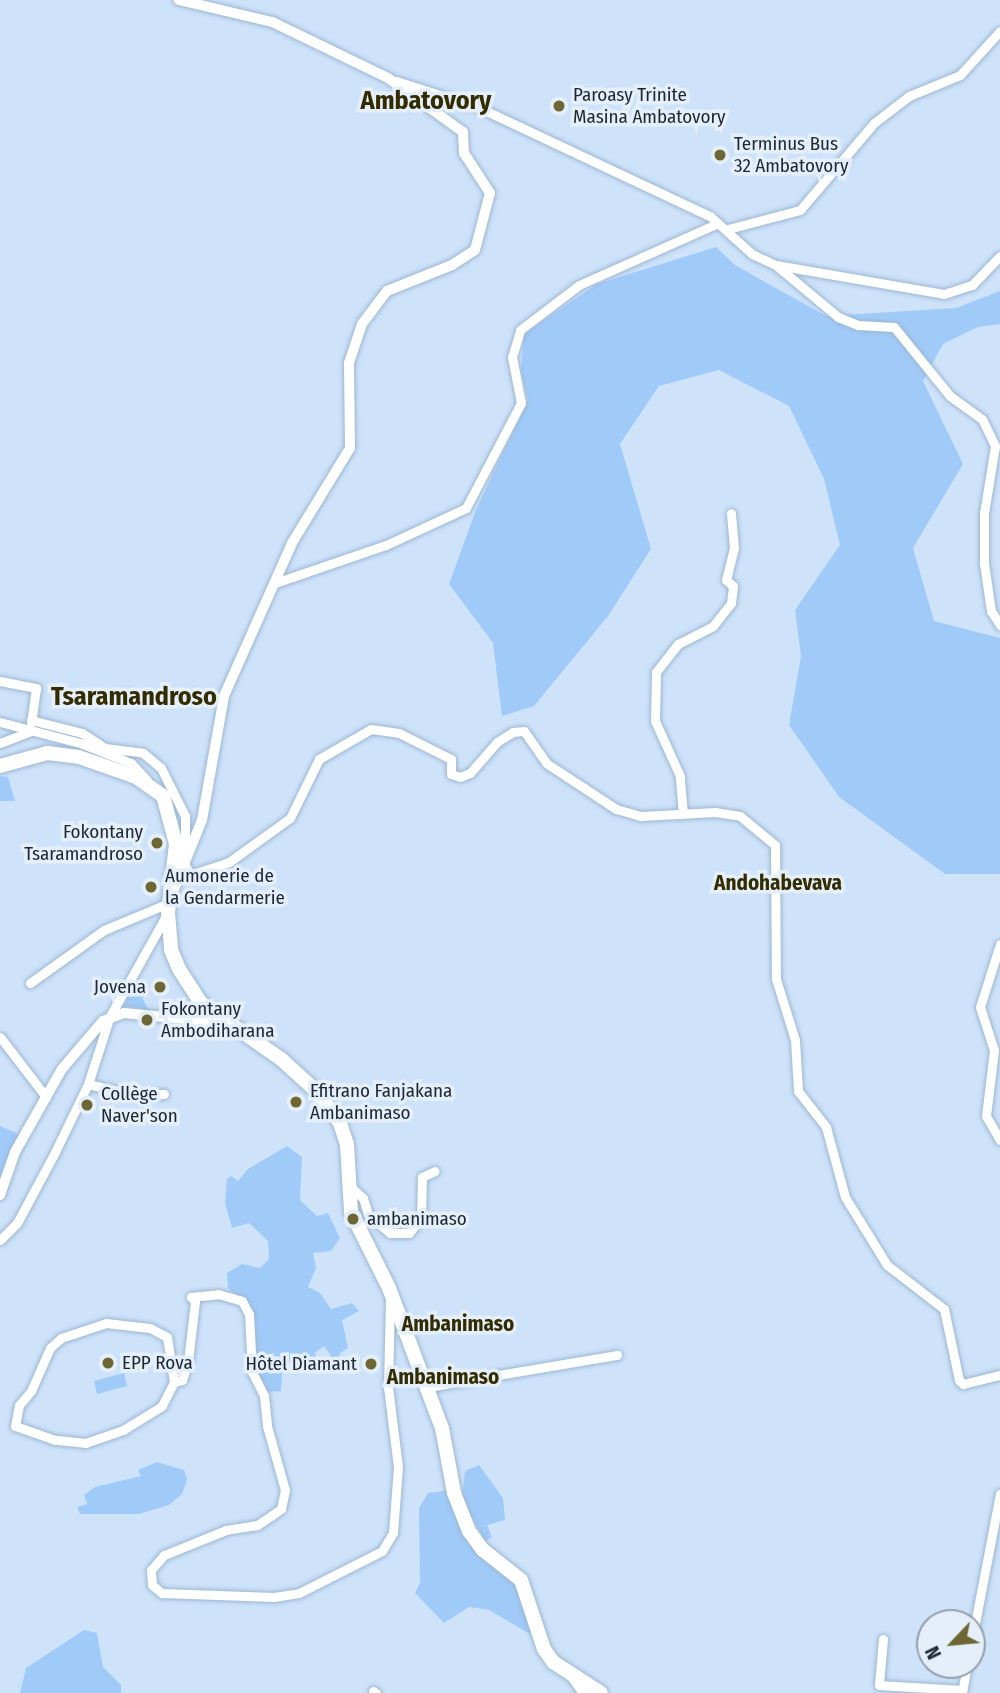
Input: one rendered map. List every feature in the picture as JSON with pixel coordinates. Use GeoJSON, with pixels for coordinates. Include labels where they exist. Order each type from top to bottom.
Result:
{"type":"FeatureCollection","features":[{"type":"Feature","properties":{"kind":"main road"},"geometry":{"type":"LineString","coordinates":[[0,766],[63,754],[120,769],[163,796],[174,828],[180,865],[171,901],[171,950],[178,969],[201,1003],[281,1059],[323,1099],[340,1123],[347,1143],[356,1228],[389,1288],[427,1387],[448,1444],[454,1493],[469,1531],[483,1550],[521,1580],[538,1633],[553,1662],[601,1693]]}},
{"type":"Feature","properties":{"kind":"street"},"geometry":{"type":"LineString","coordinates":[[179,0],[272,22],[388,78],[480,108],[710,216],[716,224],[728,229],[752,254],[776,265],[944,294],[972,285],[1000,256]]}},
{"type":"Feature","properties":{"kind":"street"},"geometry":{"type":"LineString","coordinates":[[728,229],[800,210],[874,122],[909,96],[960,75],[1000,31]]}},
{"type":"Feature","properties":{"kind":"street"},"geometry":{"type":"LineString","coordinates":[[180,865],[208,798],[224,696],[313,506],[350,448],[349,363],[362,324],[387,292],[452,265],[475,250],[484,224],[490,193],[464,153],[463,132],[388,78]]}},
{"type":"Feature","properties":{"kind":"street"},"geometry":{"type":"LineString","coordinates":[[275,583],[374,550],[466,508],[520,403],[512,357],[520,330],[579,285],[716,224]]}},
{"type":"Feature","properties":{"kind":"street"},"geometry":{"type":"LineString","coordinates":[[776,265],[838,317],[858,325],[894,327],[950,396],[982,419],[995,446],[984,513],[984,563],[991,611],[1000,625]]}},
{"type":"Feature","properties":{"kind":"street"},"geometry":{"type":"LineString","coordinates":[[683,814],[680,776],[655,721],[656,672],[678,644],[713,625],[731,603],[733,586],[726,580],[734,548],[731,513]]}},
{"type":"Feature","properties":{"kind":"street"},"geometry":{"type":"LineString","coordinates":[[0,681],[36,688],[29,732]]}},
{"type":"Feature","properties":{"kind":"street"},"geometry":{"type":"LineString","coordinates":[[31,720],[82,733],[105,748],[142,753],[161,768],[185,816],[180,865]]}},
{"type":"Feature","properties":{"kind":"street"},"geometry":{"type":"LineString","coordinates":[[0,722],[29,732],[80,743],[131,764],[151,788]]}},
{"type":"Feature","properties":{"kind":"street"},"geometry":{"type":"LineString","coordinates":[[180,865],[190,875],[212,869],[253,845],[290,818],[319,759],[371,729],[399,733],[451,759],[451,774],[460,777],[470,773],[497,742],[513,732],[524,731],[546,763],[616,808],[641,816],[740,816],[775,845],[776,979],[795,1040],[798,1091],[826,1126],[845,1197],[879,1254],[901,1280],[930,1295],[944,1310],[958,1380],[963,1384],[1000,1375]]}},
{"type":"Feature","properties":{"kind":"street"},"geometry":{"type":"LineString","coordinates":[[0,743],[29,732]]}},
{"type":"Feature","properties":{"kind":"street"},"geometry":{"type":"LineString","coordinates":[[30,983],[104,930],[171,901]]}},
{"type":"Feature","properties":{"kind":"street"},"geometry":{"type":"LineString","coordinates":[[0,1240],[17,1223],[88,1084],[110,1016],[171,901]]}},
{"type":"Feature","properties":{"kind":"street"},"geometry":{"type":"LineString","coordinates":[[1000,944],[980,1007],[994,1051],[986,1116],[1000,1140]]}},
{"type":"Feature","properties":{"kind":"street"},"geometry":{"type":"LineString","coordinates":[[0,1195],[15,1152],[46,1097],[74,1053],[110,1016],[124,1013],[226,1023]]}},
{"type":"Feature","properties":{"kind":"street"},"geometry":{"type":"LineString","coordinates":[[0,1037],[46,1097]]}},
{"type":"Feature","properties":{"kind":"street"},"geometry":{"type":"LineString","coordinates":[[88,1084],[130,1094],[164,1094]]}},
{"type":"Feature","properties":{"kind":"street"},"geometry":{"type":"LineString","coordinates":[[350,1186],[363,1198],[368,1214],[390,1233],[409,1233],[421,1218],[422,1177],[435,1171]]}},
{"type":"Feature","properties":{"kind":"street"},"geometry":{"type":"LineString","coordinates":[[174,1382],[182,1380],[188,1361],[195,1301],[191,1297],[218,1294],[242,1301],[249,1314],[252,1372],[264,1396],[267,1426],[285,1490],[281,1509],[257,1525],[226,1530],[163,1555],[151,1570],[152,1585],[162,1593],[274,1597],[299,1593],[382,1551],[393,1533],[398,1467],[388,1387],[389,1288]]}},
{"type":"Feature","properties":{"kind":"street"},"geometry":{"type":"LineString","coordinates":[[106,1323],[150,1328],[167,1338],[174,1382],[168,1398],[147,1417],[86,1443],[55,1440],[15,1426],[19,1405],[31,1391],[50,1348],[61,1338],[106,1323]]}},
{"type":"Feature","properties":{"kind":"street"},"geometry":{"type":"LineString","coordinates":[[427,1387],[617,1354]]}},
{"type":"Feature","properties":{"kind":"street"},"geometry":{"type":"LineString","coordinates":[[978,1609],[1000,1494]]}},
{"type":"Feature","properties":{"kind":"street"},"geometry":{"type":"LineString","coordinates":[[883,1639],[879,1685],[928,1685],[962,1692]]}},
{"type":"Feature","properties":{"kind":"street"},"geometry":{"type":"LineString","coordinates":[[570,1675],[583,1693]]}},
{"type":"Feature","properties":{"kind":"shaded area"},"geometry":{"type":"Polygon","coordinates":[[[716,247],[735,265],[826,316],[956,308],[1000,291],[1000,324],[978,327],[943,344],[923,381],[963,464],[913,548],[934,621],[1000,638],[1000,874],[945,874],[839,797],[789,725],[801,656],[795,610],[840,545],[824,479],[789,406],[719,370],[659,386],[620,444],[651,549],[608,616],[534,706],[502,716],[493,643],[449,584],[476,510],[528,400],[521,370],[524,334],[597,284],[716,247]]]}},
{"type":"Feature","properties":{"kind":"shaded area"},"geometry":{"type":"Polygon","coordinates":[[[0,776],[8,777],[15,801],[0,801],[0,776]]]}},
{"type":"Feature","properties":{"kind":"shaded area"},"geometry":{"type":"Polygon","coordinates":[[[134,982],[147,1007],[152,1011],[124,1006],[134,982]]]}},
{"type":"Feature","properties":{"kind":"shaded area"},"geometry":{"type":"Polygon","coordinates":[[[0,1126],[19,1134],[0,1190],[0,1126]]]}},
{"type":"Feature","properties":{"kind":"shaded area"},"geometry":{"type":"Polygon","coordinates":[[[287,1146],[302,1157],[300,1200],[317,1216],[328,1213],[340,1238],[331,1251],[313,1253],[316,1268],[308,1287],[320,1293],[331,1309],[352,1303],[359,1311],[342,1320],[348,1348],[340,1353],[338,1365],[324,1346],[315,1353],[322,1371],[306,1372],[296,1363],[283,1361],[281,1391],[265,1392],[256,1373],[252,1310],[228,1288],[227,1273],[242,1264],[260,1268],[269,1259],[268,1241],[249,1223],[232,1228],[225,1203],[227,1179],[231,1176],[238,1181],[248,1169],[287,1146]]]}},
{"type":"Feature","properties":{"kind":"shaded area"},"geometry":{"type":"Polygon","coordinates":[[[124,1373],[127,1386],[97,1394],[94,1381],[124,1373]]]}},
{"type":"Feature","properties":{"kind":"shaded area"},"geometry":{"type":"Polygon","coordinates":[[[157,1462],[184,1470],[187,1480],[182,1494],[169,1505],[139,1514],[80,1514],[77,1507],[87,1504],[84,1495],[95,1487],[141,1476],[138,1470],[157,1462]]]}},
{"type":"Feature","properties":{"kind":"shaded area"},"geometry":{"type":"Polygon","coordinates":[[[479,1465],[503,1498],[505,1520],[487,1525],[492,1537],[485,1541],[462,1499],[465,1471],[479,1465]]]}},
{"type":"Feature","properties":{"kind":"shaded area"},"geometry":{"type":"Polygon","coordinates":[[[451,1490],[463,1525],[512,1571],[535,1637],[489,1610],[469,1607],[444,1623],[415,1593],[420,1583],[419,1508],[428,1493],[451,1490]]]}},
{"type":"Feature","properties":{"kind":"shaded area"},"geometry":{"type":"Polygon","coordinates":[[[84,1630],[97,1633],[103,1667],[121,1685],[121,1693],[20,1693],[26,1668],[84,1630]]]}},
{"type":"Feature","properties":{"kind":"place","name":"Paroasy Trinite Masina Ambatovory"},"geometry":{"type":"Point","coordinates":[559,106]}},
{"type":"Feature","properties":{"kind":"place","name":"Terminus Bus 32 Ambatovory"},"geometry":{"type":"Point","coordinates":[720,155]}},
{"type":"Feature","properties":{"kind":"place","name":"Fokontany Tsaramandroso"},"geometry":{"type":"Point","coordinates":[157,843]}},
{"type":"Feature","properties":{"kind":"place","name":"Aumonerie de la Gendarmerie"},"geometry":{"type":"Point","coordinates":[151,887]}},
{"type":"Feature","properties":{"kind":"place","name":"Jovena"},"geometry":{"type":"Point","coordinates":[160,987]}},
{"type":"Feature","properties":{"kind":"place","name":"Fokontany Ambodiharana"},"geometry":{"type":"Point","coordinates":[147,1020]}},
{"type":"Feature","properties":{"kind":"place","name":"Efitrano Fanjakana Ambanimaso"},"geometry":{"type":"Point","coordinates":[296,1102]}},
{"type":"Feature","properties":{"kind":"place","name":"Collège Naver'son"},"geometry":{"type":"Point","coordinates":[87,1105]}},
{"type":"Feature","properties":{"kind":"place","name":"ambanimaso"},"geometry":{"type":"Point","coordinates":[353,1219]}},
{"type":"Feature","properties":{"kind":"place","name":"EPP Rova"},"geometry":{"type":"Point","coordinates":[108,1363]}},
{"type":"Feature","properties":{"kind":"place","name":"Hôtel Diamant"},"geometry":{"type":"Point","coordinates":[371,1364]}},
{"type":"Feature","properties":{"kind":"district","name":"Ambatovory"},"geometry":{"type":"Point","coordinates":[426,101]}},
{"type":"Feature","properties":{"kind":"district","name":"Tsaramandroso"},"geometry":{"type":"Point","coordinates":[134,697]}},
{"type":"Feature","properties":{"kind":"district","name":"Andohabevava"},"geometry":{"type":"Point","coordinates":[778,883]}},
{"type":"Feature","properties":{"kind":"district","name":"Ambanimaso"},"geometry":{"type":"Point","coordinates":[458,1324]}},
{"type":"Feature","properties":{"kind":"district","name":"Ambanimaso"},"geometry":{"type":"Point","coordinates":[443,1377]}}]}
